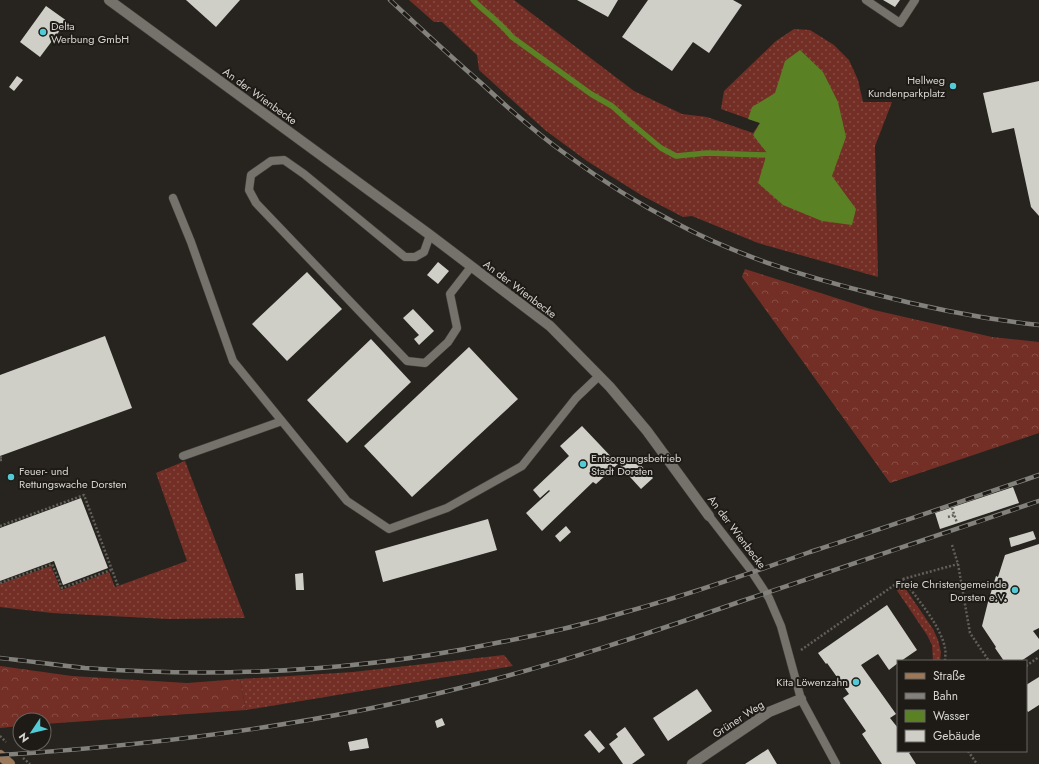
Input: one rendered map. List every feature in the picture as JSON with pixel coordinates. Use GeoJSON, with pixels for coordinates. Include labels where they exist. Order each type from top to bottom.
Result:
{"type":"FeatureCollection","features":[{"type":"Feature","properties":{"kind":"street","name":"An der Wienbecke"},"geometry":{"type":"LineString","coordinates":[[109,0],[550,326],[610,387],[647,431],[709,516]]}},
{"type":"Feature","properties":{"kind":"street","name":"Grüner Weg"},"geometry":{"type":"LineString","coordinates":[[692,764],[769,712],[801,699]]}},
{"type":"Feature","properties":{"kind":"street"},"geometry":{"type":"LineString","coordinates":[[0,755],[10,764]]}},
{"type":"Feature","properties":{"kind":"lane"},"geometry":{"type":"LineString","coordinates":[[866,0],[900,23],[915,0]]}},
{"type":"Feature","properties":{"kind":"lane"},"geometry":{"type":"LineString","coordinates":[[430,236],[424,252],[415,258],[405,257],[304,174],[284,160],[270,161],[251,175],[249,190],[256,203],[407,361],[425,363],[448,342],[457,328],[450,294],[471,267]]}},
{"type":"Feature","properties":{"kind":"lane"},"geometry":{"type":"LineString","coordinates":[[173,198],[191,242],[234,361],[347,501],[389,529],[447,508],[522,466],[576,398],[599,376]]}},
{"type":"Feature","properties":{"kind":"lane"},"geometry":{"type":"LineString","coordinates":[[183,456],[282,421]]}},
{"type":"Feature","properties":{"kind":"lane","name":"An der Wienbecke"},"geometry":{"type":"LineString","coordinates":[[709,516],[750,569],[769,598],[781,626],[801,699],[836,764]]}},
{"type":"Feature","properties":{"kind":"path"},"geometry":{"type":"LineString","coordinates":[[0,456],[2,460],[0,460]]}},
{"type":"Feature","properties":{"kind":"path"},"geometry":{"type":"LineString","coordinates":[[0,526],[84,495],[118,586]]}},
{"type":"Feature","properties":{"kind":"path"},"geometry":{"type":"LineString","coordinates":[[952,508],[957,524]]}},
{"type":"Feature","properties":{"kind":"path"},"geometry":{"type":"LineString","coordinates":[[948,517],[954,515]]}},
{"type":"Feature","properties":{"kind":"path"},"geometry":{"type":"LineString","coordinates":[[952,545],[958,564],[970,633],[988,660]]}},
{"type":"Feature","properties":{"kind":"path"},"geometry":{"type":"LineString","coordinates":[[0,583],[52,564],[62,588],[111,570]]}},
{"type":"Feature","properties":{"kind":"path"},"geometry":{"type":"LineString","coordinates":[[801,656],[801,649],[903,579],[958,564]]}},
{"type":"Feature","properties":{"kind":"path"},"geometry":{"type":"LineString","coordinates":[[903,579],[940,633],[945,650],[945,660]]}},
{"type":"Feature","properties":{"kind":"path"},"geometry":{"type":"LineString","coordinates":[[1027,665],[1039,657]]}},
{"type":"Feature","properties":{"kind":"path"},"geometry":{"type":"LineString","coordinates":[[969,752],[977,764]]}},
{"type":"Feature","properties":{"kind":"green space"},"geometry":{"type":"Polygon","coordinates":[[[409,0],[514,0],[634,91],[682,114],[707,117],[753,133],[760,123],[721,109],[724,91],[776,41],[794,29],[810,30],[834,45],[849,60],[858,80],[863,102],[892,102],[875,146],[878,277],[758,243],[692,216],[683,217],[641,195],[587,161],[545,130],[479,70],[477,55],[442,22],[434,22],[409,0]]]}},
{"type":"Feature","properties":{"kind":"green space"},"geometry":{"type":"Polygon","coordinates":[[[745,269],[874,310],[992,337],[1039,342],[1039,433],[890,483],[742,277],[745,269]]]}},
{"type":"Feature","properties":{"kind":"green space"},"geometry":{"type":"Polygon","coordinates":[[[185,461],[245,618],[168,619],[52,613],[0,607],[0,584],[51,566],[61,590],[109,572],[115,587],[187,561],[156,473],[185,461]]]}},
{"type":"Feature","properties":{"kind":"green space"},"geometry":{"type":"Polygon","coordinates":[[[903,585],[933,629],[941,652],[940,660],[933,660],[932,645],[927,635],[896,589],[903,585]]]}},
{"type":"Feature","properties":{"kind":"green space"},"geometry":{"type":"Polygon","coordinates":[[[504,655],[513,666],[246,710],[240,679],[353,672],[504,655]]]}},
{"type":"Feature","properties":{"kind":"green space"},"geometry":{"type":"Polygon","coordinates":[[[0,666],[72,676],[187,683],[240,679],[246,710],[52,723],[52,712],[12,712],[12,727],[0,728],[0,666]]]}},
{"type":"Feature","properties":{"kind":"water"},"geometry":{"type":"Polygon","coordinates":[[[800,50],[823,72],[838,102],[846,137],[832,176],[856,209],[852,225],[822,221],[783,205],[758,183],[767,153],[753,135],[760,123],[748,119],[752,107],[775,93],[785,61],[800,50]]]}},
{"type":"Feature","properties":{"kind":"building"},"geometry":{"type":"Polygon","coordinates":[[[186,0],[240,0],[216,27],[186,0]]]}},
{"type":"Feature","properties":{"kind":"building"},"geometry":{"type":"Polygon","coordinates":[[[577,0],[618,0],[608,17],[577,0]]]}},
{"type":"Feature","properties":{"kind":"building"},"geometry":{"type":"Polygon","coordinates":[[[648,0],[733,0],[742,5],[709,53],[693,42],[672,71],[622,37],[648,0]]]}},
{"type":"Feature","properties":{"kind":"building"},"geometry":{"type":"Polygon","coordinates":[[[883,0],[900,0],[895,7],[883,0]]]}},
{"type":"Feature","properties":{"kind":"building","name":"Delta Werbung GmbH"},"geometry":{"type":"Polygon","coordinates":[[[46,6],[67,21],[40,57],[20,42],[46,6]]]}},
{"type":"Feature","properties":{"kind":"building"},"geometry":{"type":"Polygon","coordinates":[[[17,76],[23,80],[14,91],[9,87],[17,76]]]}},
{"type":"Feature","properties":{"kind":"building"},"geometry":{"type":"Polygon","coordinates":[[[1039,81],[1039,216],[1031,207],[1014,128],[992,133],[983,93],[1039,81]]]}},
{"type":"Feature","properties":{"kind":"building"},"geometry":{"type":"Polygon","coordinates":[[[438,262],[449,271],[438,284],[427,275],[438,262]]]}},
{"type":"Feature","properties":{"kind":"building"},"geometry":{"type":"Polygon","coordinates":[[[307,272],[342,309],[287,361],[252,324],[307,272]]]}},
{"type":"Feature","properties":{"kind":"building"},"geometry":{"type":"Polygon","coordinates":[[[413,309],[434,331],[419,345],[414,339],[419,335],[403,318],[413,309]]]}},
{"type":"Feature","properties":{"kind":"building","name":"Feuer- und Rettungswache Dorsten"},"geometry":{"type":"Polygon","coordinates":[[[105,336],[132,408],[0,456],[0,375],[105,336]]]}},
{"type":"Feature","properties":{"kind":"building"},"geometry":{"type":"Polygon","coordinates":[[[371,339],[411,382],[347,443],[307,400],[371,339]]]}},
{"type":"Feature","properties":{"kind":"building"},"geometry":{"type":"Polygon","coordinates":[[[469,347],[518,399],[412,497],[364,446],[469,347]]]}},
{"type":"Feature","properties":{"kind":"building"},"geometry":{"type":"Polygon","coordinates":[[[582,426],[618,464],[596,484],[593,482],[542,531],[526,513],[550,491],[549,490],[540,498],[533,490],[569,456],[560,446],[582,426]]]}},
{"type":"Feature","properties":{"kind":"building"},"geometry":{"type":"Polygon","coordinates":[[[631,455],[653,478],[641,489],[620,466],[631,455]]]}},
{"type":"Feature","properties":{"kind":"building"},"geometry":{"type":"Polygon","coordinates":[[[1013,487],[1019,503],[940,529],[935,513],[1013,487]]]}},
{"type":"Feature","properties":{"kind":"building","name":"Feuer- und Rettungswache Dorsten"},"geometry":{"type":"Polygon","coordinates":[[[81,498],[108,568],[63,585],[54,561],[0,581],[0,528],[81,498]]]}},
{"type":"Feature","properties":{"kind":"building"},"geometry":{"type":"Polygon","coordinates":[[[488,519],[497,550],[383,582],[375,551],[488,519]]]}},
{"type":"Feature","properties":{"kind":"building"},"geometry":{"type":"Polygon","coordinates":[[[566,526],[571,532],[560,542],[555,536],[566,526]]]}},
{"type":"Feature","properties":{"kind":"building"},"geometry":{"type":"Polygon","coordinates":[[[1033,531],[1036,539],[1011,547],[1009,538],[1033,531]]]}},
{"type":"Feature","properties":{"kind":"building"},"geometry":{"type":"Polygon","coordinates":[[[1039,544],[1039,628],[1033,631],[1039,639],[1039,649],[1022,660],[1003,660],[982,626],[996,576],[998,577],[1005,555],[1039,544]]]}},
{"type":"Feature","properties":{"kind":"building"},"geometry":{"type":"Polygon","coordinates":[[[303,573],[304,590],[296,590],[295,574],[303,573]]]}},
{"type":"Feature","properties":{"kind":"building","name":"Kita Löwenzahn"},"geometry":{"type":"Polygon","coordinates":[[[887,605],[917,650],[902,660],[897,660],[897,664],[889,670],[878,654],[861,665],[896,714],[890,718],[897,727],[897,752],[911,752],[909,753],[916,764],[882,764],[862,734],[866,731],[843,698],[849,694],[818,653],[887,605]]]}},
{"type":"Feature","properties":{"kind":"building"},"geometry":{"type":"Polygon","coordinates":[[[1039,677],[1039,705],[1028,712],[1027,710],[1027,684],[1039,677]]]}},
{"type":"Feature","properties":{"kind":"building"},"geometry":{"type":"Polygon","coordinates":[[[697,689],[712,711],[668,741],[653,718],[697,689]]]}},
{"type":"Feature","properties":{"kind":"building"},"geometry":{"type":"Polygon","coordinates":[[[442,718],[445,725],[437,728],[435,721],[442,718]]]}},
{"type":"Feature","properties":{"kind":"building"},"geometry":{"type":"Polygon","coordinates":[[[625,727],[645,755],[632,764],[623,764],[609,744],[618,737],[616,734],[625,727]]]}},
{"type":"Feature","properties":{"kind":"building"},"geometry":{"type":"Polygon","coordinates":[[[590,730],[605,748],[599,753],[584,735],[590,730]]]}},
{"type":"Feature","properties":{"kind":"building"},"geometry":{"type":"Polygon","coordinates":[[[367,738],[369,748],[350,751],[348,742],[367,738]]]}},
{"type":"Feature","properties":{"kind":"building"},"geometry":{"type":"Polygon","coordinates":[[[768,749],[777,764],[745,764],[768,749]]]}},
{"type":"Feature","properties":{"kind":"waterway"},"geometry":{"type":"LineString","coordinates":[[473,0],[512,37],[591,94],[612,106],[661,148],[676,156],[707,153],[767,155]]}},
{"type":"Feature","properties":{"kind":"railway"},"geometry":{"type":"LineString","coordinates":[[390,0],[533,129],[619,191],[660,215],[722,245],[797,273],[915,304],[997,320],[1039,325]]}},
{"type":"Feature","properties":{"kind":"railway"},"geometry":{"type":"LineString","coordinates":[[0,658],[85,668],[136,671],[238,672],[340,666],[391,661],[441,653],[507,641],[606,618],[740,576],[1039,475]]}},
{"type":"Feature","properties":{"kind":"railway"},"geometry":{"type":"LineString","coordinates":[[0,755],[117,746],[234,732],[349,713],[407,701],[499,678],[569,658],[1039,501]]}},
{"type":"Feature","properties":{"kind":"place","name":"Delta Werbung GmbH"},"geometry":{"type":"Point","coordinates":[43,32]}},
{"type":"Feature","properties":{"kind":"place","name":"Hellweg Kundenparkplatz"},"geometry":{"type":"Point","coordinates":[953,86]}},
{"type":"Feature","properties":{"kind":"place","name":"Entsorgungsbetrieb Stadt Dorsten"},"geometry":{"type":"Point","coordinates":[583,464]}},
{"type":"Feature","properties":{"kind":"place","name":"Feuer- und Rettungswache Dorsten"},"geometry":{"type":"Point","coordinates":[11,477]}},
{"type":"Feature","properties":{"kind":"place","name":"Freie Christengemeinde Dorsten e.V."},"geometry":{"type":"Point","coordinates":[1015,590]}},
{"type":"Feature","properties":{"kind":"place","name":"Kita Löwenzahn"},"geometry":{"type":"Point","coordinates":[856,682]}}]}
